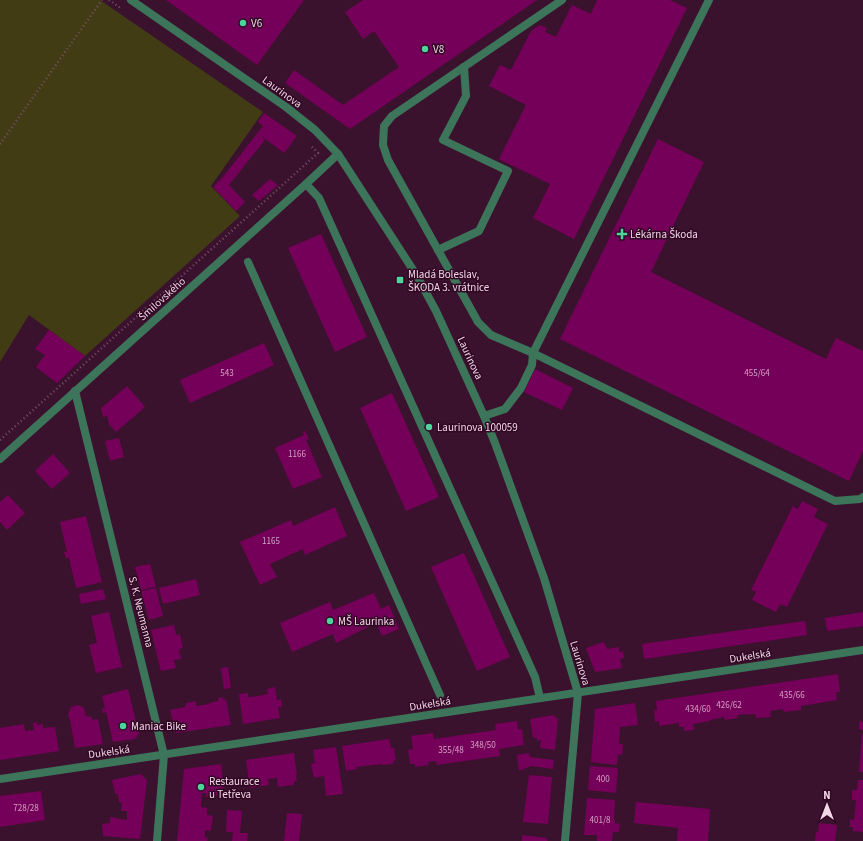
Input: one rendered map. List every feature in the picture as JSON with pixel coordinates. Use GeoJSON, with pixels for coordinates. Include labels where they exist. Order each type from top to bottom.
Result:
{"type":"FeatureCollection","features":[{"type":"Feature","properties":{"kind":"street","name":"Laurinova"},"geometry":{"type":"LineString","coordinates":[[131,0],[286,107],[315,130],[338,154],[436,310],[484,416],[544,578],[578,693],[565,841]]}},
{"type":"Feature","properties":{"kind":"street"},"geometry":{"type":"LineString","coordinates":[[562,0],[392,116],[384,126],[383,145],[388,160],[478,322],[491,335],[835,501],[860,499],[863,496]]}},
{"type":"Feature","properties":{"kind":"street"},"geometry":{"type":"LineString","coordinates":[[484,416],[506,409],[521,388],[532,366],[533,354],[709,0]]}},
{"type":"Feature","properties":{"kind":"street"},"geometry":{"type":"LineString","coordinates":[[438,250],[479,231],[508,171],[443,140],[466,96],[464,67]]}},
{"type":"Feature","properties":{"kind":"street","name":"Šmilovského"},"geometry":{"type":"LineString","coordinates":[[0,459],[338,154]]}},
{"type":"Feature","properties":{"kind":"street"},"geometry":{"type":"LineString","coordinates":[[306,184],[319,198],[535,677],[540,698]]}},
{"type":"Feature","properties":{"kind":"street"},"geometry":{"type":"LineString","coordinates":[[248,262],[440,695]]}},
{"type":"Feature","properties":{"kind":"street","name":"S. K. Neumanna"},"geometry":{"type":"LineString","coordinates":[[75,391],[164,755],[157,841]]}},
{"type":"Feature","properties":{"kind":"street","name":"Dukelská"},"geometry":{"type":"LineString","coordinates":[[0,779],[863,650]]}},
{"type":"Feature","properties":{"kind":"path"},"geometry":{"type":"LineString","coordinates":[[0,144],[102,0]]}},
{"type":"Feature","properties":{"kind":"path"},"geometry":{"type":"LineString","coordinates":[[109,0],[128,13]]}},
{"type":"Feature","properties":{"kind":"path"},"geometry":{"type":"LineString","coordinates":[[0,440],[318,153],[309,143]]}},
{"type":"Feature","properties":{"kind":"shaded area"},"geometry":{"type":"Polygon","coordinates":[[[0,0],[100,0],[263,112],[211,186],[240,216],[85,356],[29,315],[0,362],[0,0]]]}},
{"type":"Feature","properties":{"kind":"building","name":"V6"},"geometry":{"type":"Polygon","coordinates":[[[166,0],[304,0],[257,65],[166,0]]]}},
{"type":"Feature","properties":{"kind":"building","name":"V8"},"geometry":{"type":"Polygon","coordinates":[[[363,0],[537,0],[350,129],[285,83],[294,70],[343,105],[399,67],[374,31],[363,39],[345,12],[363,0]]]}},
{"type":"Feature","properties":{"kind":"building"},"geometry":{"type":"Polygon","coordinates":[[[597,0],[670,0],[687,8],[574,239],[533,218],[550,184],[499,159],[526,105],[489,86],[500,65],[511,70],[531,31],[540,25],[547,28],[545,32],[556,37],[572,5],[591,14],[597,0]]]}},
{"type":"Feature","properties":{"kind":"building"},"geometry":{"type":"Polygon","coordinates":[[[264,113],[297,136],[284,153],[260,135],[265,140],[229,185],[245,202],[236,211],[213,187],[222,178],[263,126],[258,122],[264,113]]]}},
{"type":"Feature","properties":{"kind":"building"},"geometry":{"type":"Polygon","coordinates":[[[658,139],[704,162],[651,272],[826,359],[836,338],[863,351],[863,451],[849,481],[560,339],[658,139]]]}},
{"type":"Feature","properties":{"kind":"building"},"geometry":{"type":"Polygon","coordinates":[[[270,179],[278,185],[259,201],[252,195],[270,179]]]}},
{"type":"Feature","properties":{"kind":"building"},"geometry":{"type":"Polygon","coordinates":[[[321,234],[367,337],[335,352],[288,248],[321,234]]]}},
{"type":"Feature","properties":{"kind":"building"},"geometry":{"type":"Polygon","coordinates":[[[49,330],[85,356],[57,383],[36,367],[45,355],[35,349],[49,330]]]}},
{"type":"Feature","properties":{"kind":"building"},"geometry":{"type":"Polygon","coordinates":[[[264,343],[274,365],[190,403],[180,380],[264,343]]]}},
{"type":"Feature","properties":{"kind":"building"},"geometry":{"type":"Polygon","coordinates":[[[535,369],[573,388],[562,410],[524,392],[535,369]]]}},
{"type":"Feature","properties":{"kind":"building"},"geometry":{"type":"Polygon","coordinates":[[[127,386],[145,407],[116,432],[109,424],[107,416],[103,417],[101,408],[127,386]]]}},
{"type":"Feature","properties":{"kind":"building"},"geometry":{"type":"Polygon","coordinates":[[[392,393],[439,497],[406,511],[360,408],[392,393]]]}},
{"type":"Feature","properties":{"kind":"building"},"geometry":{"type":"Polygon","coordinates":[[[305,431],[309,439],[306,440],[322,477],[293,489],[275,448],[304,435],[303,432],[305,431]]]}},
{"type":"Feature","properties":{"kind":"building"},"geometry":{"type":"Polygon","coordinates":[[[119,438],[124,457],[110,461],[105,441],[119,438]]]}},
{"type":"Feature","properties":{"kind":"building"},"geometry":{"type":"Polygon","coordinates":[[[53,454],[70,473],[52,489],[35,471],[53,454]]]}},
{"type":"Feature","properties":{"kind":"building"},"geometry":{"type":"Polygon","coordinates":[[[8,495],[25,513],[7,530],[0,522],[0,502],[8,495]]]}},
{"type":"Feature","properties":{"kind":"building"},"geometry":{"type":"Polygon","coordinates":[[[802,501],[818,509],[814,517],[828,524],[787,607],[780,604],[776,612],[752,600],[756,592],[751,590],[793,506],[798,509],[802,501]]]}},
{"type":"Feature","properties":{"kind":"building"},"geometry":{"type":"Polygon","coordinates":[[[335,507],[347,536],[305,555],[303,549],[270,564],[277,577],[260,585],[240,542],[291,520],[293,526],[335,507]]]}},
{"type":"Feature","properties":{"kind":"building"},"geometry":{"type":"Polygon","coordinates":[[[86,516],[102,582],[76,588],[69,558],[66,558],[64,552],[67,552],[60,522],[86,516]]]}},
{"type":"Feature","properties":{"kind":"building"},"geometry":{"type":"Polygon","coordinates":[[[464,553],[510,657],[477,671],[431,567],[464,553]]]}},
{"type":"Feature","properties":{"kind":"building"},"geometry":{"type":"Polygon","coordinates":[[[150,564],[156,587],[141,590],[135,567],[150,564]]]}},
{"type":"Feature","properties":{"kind":"building"},"geometry":{"type":"Polygon","coordinates":[[[196,579],[200,595],[163,604],[159,588],[196,579]]]}},
{"type":"Feature","properties":{"kind":"building"},"geometry":{"type":"Polygon","coordinates":[[[156,588],[163,616],[149,620],[141,591],[156,588]]]}},
{"type":"Feature","properties":{"kind":"building"},"geometry":{"type":"Polygon","coordinates":[[[103,589],[106,599],[81,604],[79,594],[103,589]]]}},
{"type":"Feature","properties":{"kind":"building"},"geometry":{"type":"Polygon","coordinates":[[[374,593],[381,609],[389,605],[399,629],[382,636],[376,623],[336,643],[333,634],[292,652],[280,623],[330,602],[333,610],[374,593]]]}},
{"type":"Feature","properties":{"kind":"building"},"geometry":{"type":"Polygon","coordinates":[[[109,612],[122,667],[96,673],[89,645],[97,643],[91,616],[109,612]]]}},
{"type":"Feature","properties":{"kind":"building"},"geometry":{"type":"Polygon","coordinates":[[[863,612],[863,626],[827,631],[825,618],[863,612]]]}},
{"type":"Feature","properties":{"kind":"building"},"geometry":{"type":"Polygon","coordinates":[[[805,621],[807,635],[644,659],[642,644],[805,621]]]}},
{"type":"Feature","properties":{"kind":"building"},"geometry":{"type":"Polygon","coordinates":[[[174,625],[176,635],[180,634],[183,648],[179,649],[181,659],[174,660],[176,668],[161,671],[151,630],[174,625]]]}},
{"type":"Feature","properties":{"kind":"building"},"geometry":{"type":"Polygon","coordinates":[[[604,642],[607,649],[619,647],[619,652],[623,651],[624,658],[620,659],[622,668],[595,672],[586,648],[604,642]]]}},
{"type":"Feature","properties":{"kind":"building"},"geometry":{"type":"Polygon","coordinates":[[[228,667],[231,688],[224,689],[221,668],[228,667]]]}},
{"type":"Feature","properties":{"kind":"building"},"geometry":{"type":"Polygon","coordinates":[[[838,674],[840,692],[836,692],[837,700],[801,706],[801,710],[784,712],[783,709],[770,711],[771,717],[756,718],[755,714],[748,714],[737,715],[738,718],[725,720],[724,717],[693,724],[694,730],[684,731],[684,727],[679,727],[679,723],[659,726],[659,721],[655,722],[654,710],[657,710],[656,701],[838,674]]]}},
{"type":"Feature","properties":{"kind":"building"},"geometry":{"type":"Polygon","coordinates":[[[275,687],[277,700],[281,699],[282,707],[278,707],[280,718],[243,724],[239,694],[248,693],[248,697],[258,696],[268,694],[267,689],[275,687]]]}},
{"type":"Feature","properties":{"kind":"building"},"geometry":{"type":"Polygon","coordinates":[[[128,689],[139,734],[135,739],[113,742],[106,712],[103,713],[102,709],[105,708],[102,696],[128,689]]]}},
{"type":"Feature","properties":{"kind":"building"},"geometry":{"type":"Polygon","coordinates":[[[223,697],[223,700],[226,699],[231,725],[176,733],[170,710],[185,707],[186,703],[196,701],[196,706],[209,704],[218,701],[218,698],[223,697]]]}},
{"type":"Feature","properties":{"kind":"building"},"geometry":{"type":"Polygon","coordinates":[[[635,703],[638,725],[620,727],[619,744],[623,744],[622,755],[618,754],[617,765],[591,762],[595,709],[635,703]]]}},
{"type":"Feature","properties":{"kind":"building"},"geometry":{"type":"Polygon","coordinates":[[[78,705],[84,708],[86,716],[92,717],[92,720],[98,719],[103,744],[75,748],[68,715],[71,707],[78,705]]]}},
{"type":"Feature","properties":{"kind":"building"},"geometry":{"type":"Polygon","coordinates":[[[553,715],[558,719],[555,750],[540,748],[541,740],[537,741],[537,738],[533,738],[530,719],[553,715]]]}},
{"type":"Feature","properties":{"kind":"building"},"geometry":{"type":"Polygon","coordinates":[[[517,721],[518,729],[522,729],[524,745],[499,749],[500,756],[437,765],[436,761],[428,762],[429,765],[415,767],[415,764],[410,764],[408,750],[413,749],[411,736],[433,733],[434,739],[496,730],[495,724],[517,721]]]}},
{"type":"Feature","properties":{"kind":"building"},"geometry":{"type":"Polygon","coordinates":[[[859,721],[863,722],[863,730],[859,729],[859,721]]]}},
{"type":"Feature","properties":{"kind":"building"},"geometry":{"type":"Polygon","coordinates":[[[37,722],[37,725],[43,724],[43,728],[55,727],[59,751],[0,760],[0,728],[24,724],[25,731],[34,730],[33,723],[37,722]]]}},
{"type":"Feature","properties":{"kind":"building"},"geometry":{"type":"Polygon","coordinates":[[[862,734],[863,772],[859,772],[862,734]]]}},
{"type":"Feature","properties":{"kind":"building"},"geometry":{"type":"Polygon","coordinates":[[[389,739],[391,748],[394,748],[396,760],[393,761],[393,764],[356,767],[357,769],[346,771],[342,746],[389,739]]]}},
{"type":"Feature","properties":{"kind":"building"},"geometry":{"type":"Polygon","coordinates":[[[336,747],[343,794],[326,796],[324,776],[314,778],[311,764],[315,763],[313,750],[336,747]]]}},
{"type":"Feature","properties":{"kind":"building"},"geometry":{"type":"Polygon","coordinates":[[[294,753],[297,781],[294,781],[294,785],[278,787],[277,778],[268,779],[269,785],[250,788],[246,760],[294,753]]]}},
{"type":"Feature","properties":{"kind":"building"},"geometry":{"type":"Polygon","coordinates":[[[529,753],[530,757],[554,760],[553,769],[531,766],[519,771],[517,755],[529,753]]]}},
{"type":"Feature","properties":{"kind":"building"},"geometry":{"type":"Polygon","coordinates":[[[221,764],[224,792],[217,793],[217,796],[206,797],[206,793],[202,793],[201,807],[207,808],[207,815],[213,816],[211,831],[205,830],[205,837],[208,838],[207,841],[177,841],[184,769],[221,764]]]}},
{"type":"Feature","properties":{"kind":"building"},"geometry":{"type":"Polygon","coordinates":[[[590,766],[618,768],[616,793],[588,790],[590,766]]]}},
{"type":"Feature","properties":{"kind":"building"},"geometry":{"type":"Polygon","coordinates":[[[141,774],[147,780],[140,839],[103,836],[102,824],[110,823],[110,817],[127,820],[127,811],[121,811],[122,803],[119,802],[118,794],[115,794],[112,780],[141,774]]]}},
{"type":"Feature","properties":{"kind":"building"},"geometry":{"type":"Polygon","coordinates":[[[529,775],[552,777],[548,824],[523,822],[529,775]]]}},
{"type":"Feature","properties":{"kind":"building"},"geometry":{"type":"Polygon","coordinates":[[[858,780],[863,780],[863,832],[853,831],[853,827],[850,827],[850,819],[854,820],[856,800],[852,800],[852,790],[857,790],[858,780]]]}},
{"type":"Feature","properties":{"kind":"building"},"geometry":{"type":"Polygon","coordinates":[[[41,791],[45,820],[0,827],[0,796],[41,791]]]}},
{"type":"Feature","properties":{"kind":"building"},"geometry":{"type":"Polygon","coordinates":[[[587,798],[615,800],[614,820],[615,823],[620,824],[619,832],[613,832],[612,841],[597,841],[597,835],[584,835],[587,798]]]}},
{"type":"Feature","properties":{"kind":"building"},"geometry":{"type":"Polygon","coordinates":[[[636,802],[710,809],[708,841],[677,841],[678,828],[634,823],[636,802]]]}},
{"type":"Feature","properties":{"kind":"building"},"geometry":{"type":"Polygon","coordinates":[[[227,810],[242,811],[240,833],[248,833],[247,841],[232,841],[233,832],[226,832],[227,810]]]}},
{"type":"Feature","properties":{"kind":"building"},"geometry":{"type":"Polygon","coordinates":[[[287,813],[302,814],[299,841],[284,841],[287,813]]]}},
{"type":"Feature","properties":{"kind":"building"},"geometry":{"type":"Polygon","coordinates":[[[819,823],[837,825],[835,841],[815,841],[819,823]]]}},
{"type":"Feature","properties":{"kind":"building"},"geometry":{"type":"Polygon","coordinates":[[[522,835],[547,838],[547,841],[522,841],[522,835]]]}},
{"type":"Feature","properties":{"kind":"place","name":"V6"},"geometry":{"type":"Point","coordinates":[243,23]}},
{"type":"Feature","properties":{"kind":"place","name":"V8"},"geometry":{"type":"Point","coordinates":[425,49]}},
{"type":"Feature","properties":{"kind":"place","name":"Lékárna Škoda"},"geometry":{"type":"Point","coordinates":[622,234]}},
{"type":"Feature","properties":{"kind":"place","name":"Mladá Boleslav, ŠKODA 3. vrátnice"},"geometry":{"type":"Point","coordinates":[400,280]}},
{"type":"Feature","properties":{"kind":"place","name":"Laurinova 100059"},"geometry":{"type":"Point","coordinates":[429,427]}},
{"type":"Feature","properties":{"kind":"place","name":"MŠ Laurinka"},"geometry":{"type":"Point","coordinates":[330,621]}},
{"type":"Feature","properties":{"kind":"place","name":"Maniac Bike"},"geometry":{"type":"Point","coordinates":[123,726]}},
{"type":"Feature","properties":{"kind":"place","name":"Restaurace u Tetřeva"},"geometry":{"type":"Point","coordinates":[201,787]}}]}
